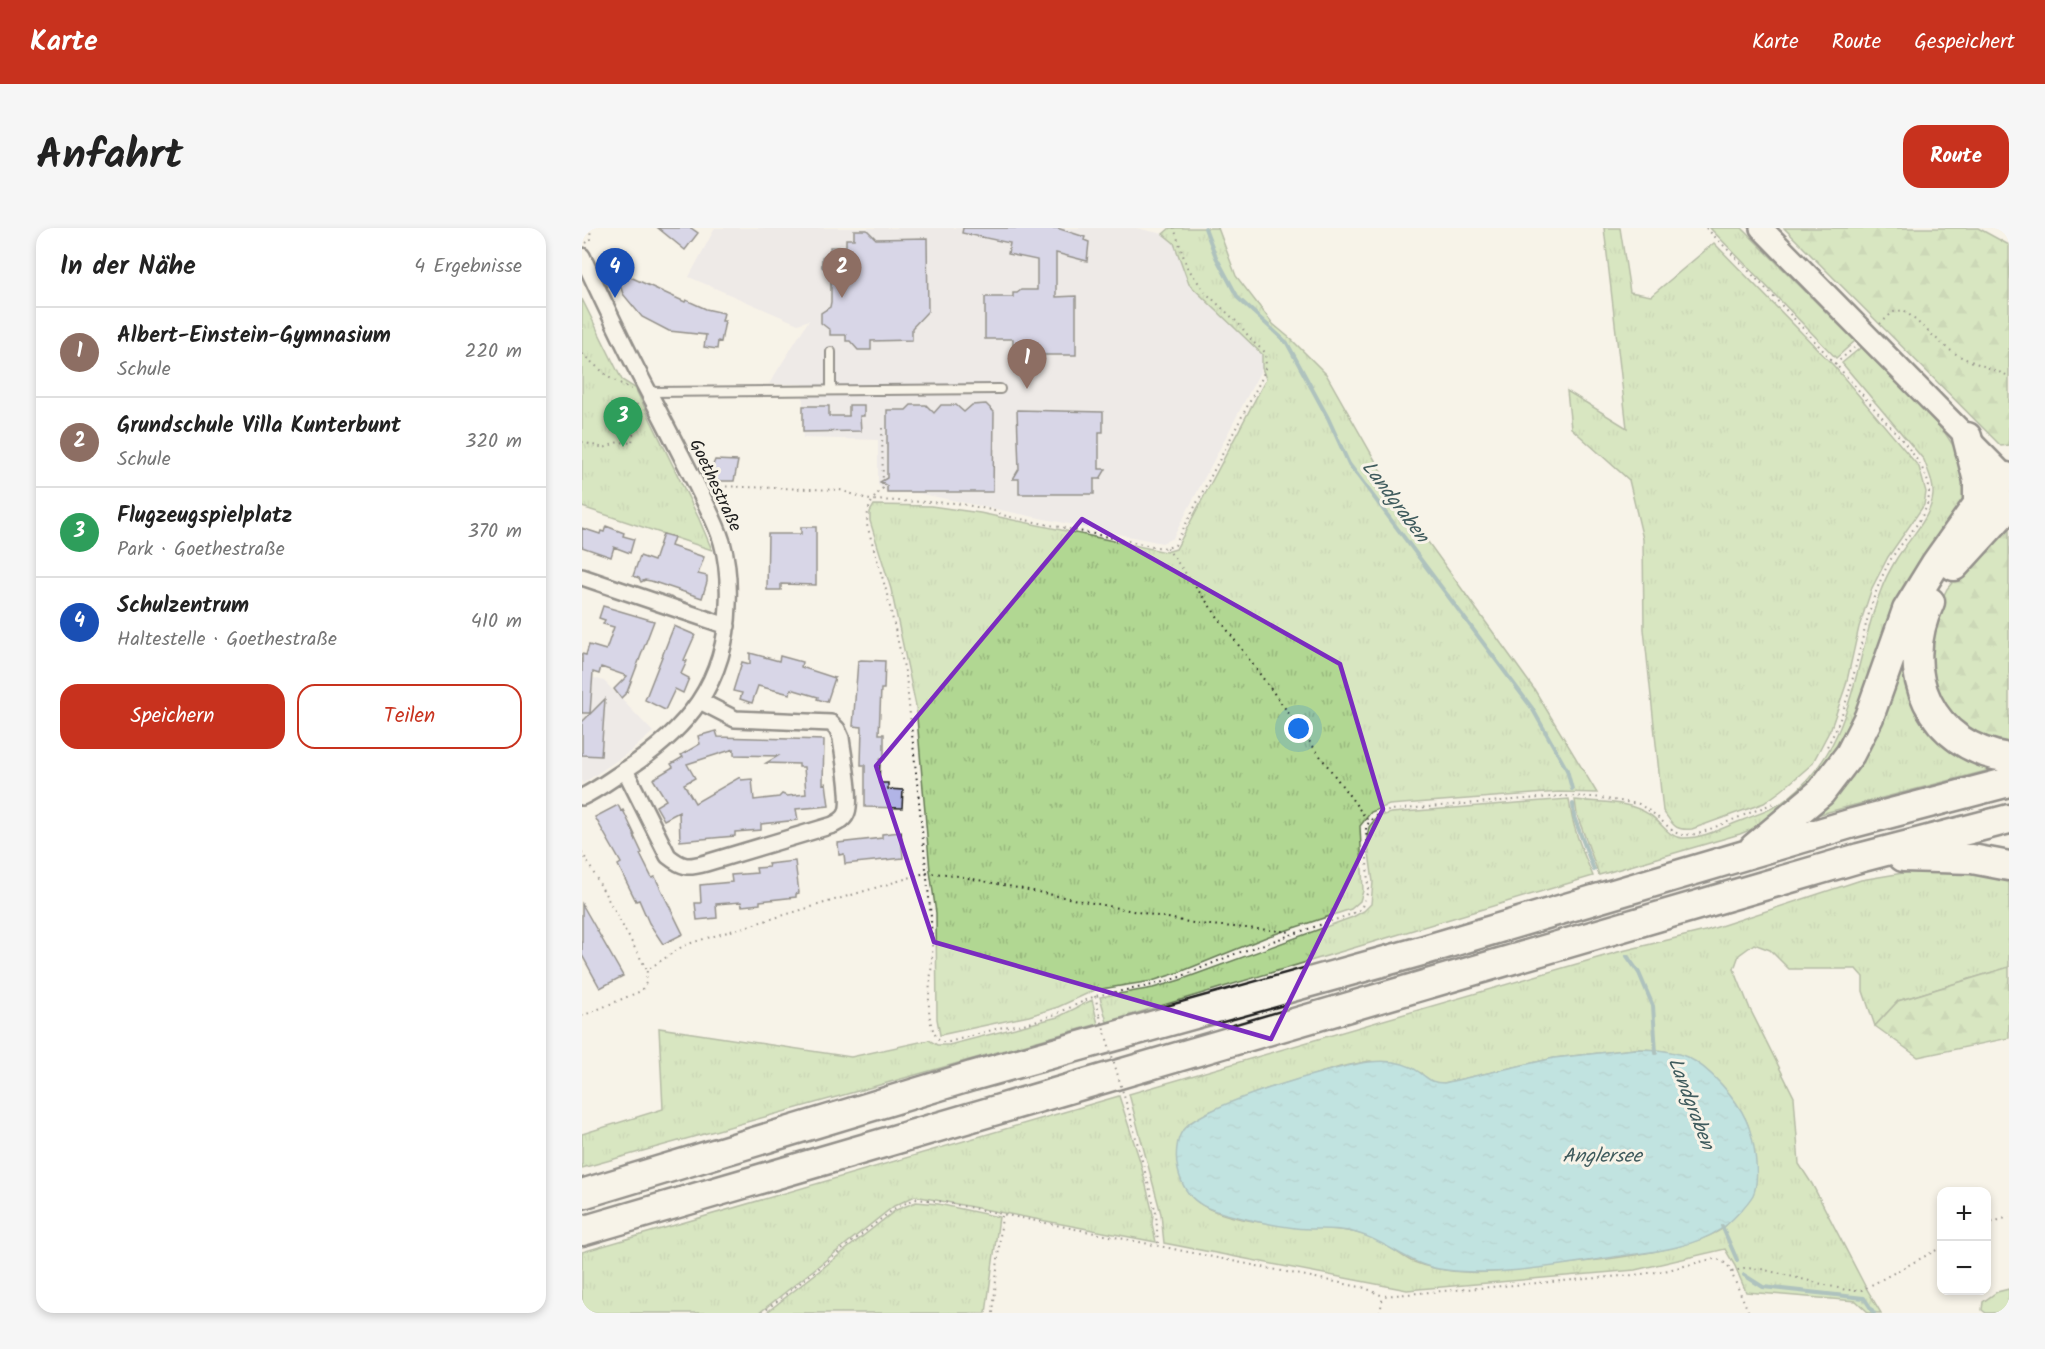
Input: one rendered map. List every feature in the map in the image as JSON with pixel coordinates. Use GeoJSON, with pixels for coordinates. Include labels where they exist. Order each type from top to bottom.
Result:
{"type":"FeatureCollection","features":[{"type":"Feature","properties":{"kind":"highway"},"geometry":{"type":"LineString","coordinates":[[1967,437],[1978,481],[1978,504]]}},
{"type":"Feature","properties":{"kind":"highway"},"geometry":{"type":"LineString","coordinates":[[1745,855],[1821,792],[1850,754],[1869,717],[1907,610],[1936,563],[1978,504],[2008,476]]}},
{"type":"Feature","properties":{"kind":"highway"},"geometry":{"type":"LineString","coordinates":[[2009,506],[1958,561],[1935,594],[1921,625],[1916,668],[1926,699],[1942,724],[1965,745],[1984,753],[2009,758]]}},
{"type":"Feature","properties":{"kind":"highway"},"geometry":{"type":"LineString","coordinates":[[582,1194],[972,1076],[1425,950],[1853,823],[2009,782]]}},
{"type":"Feature","properties":{"kind":"highway"},"geometry":{"type":"LineString","coordinates":[[582,1231],[1859,858],[2009,819]]}},
{"type":"Feature","properties":{"kind":"highway"},"geometry":{"type":"LineString","coordinates":[[1859,858],[1951,857],[1989,860],[2009,866]]}},
{"type":"Feature","properties":{"kind":"main road"},"geometry":{"type":"LineString","coordinates":[[1761,228],[2008,476]]}},
{"type":"Feature","properties":{"kind":"street","name":"Goethestraße"},"geometry":{"type":"LineString","coordinates":[[582,256],[643,392],[712,516],[725,553],[729,589],[727,626],[720,661],[700,701],[668,739],[648,756],[582,797]]}},
{"type":"Feature","properties":{"kind":"street"},"geometry":{"type":"LineString","coordinates":[[582,577],[727,626]]}},
{"type":"Feature","properties":{"kind":"street"},"geometry":{"type":"LineString","coordinates":[[625,770],[668,856],[680,865],[692,867],[833,825],[843,819],[847,813],[847,791],[841,738],[831,723],[735,718],[700,701]]}},
{"type":"Feature","properties":{"kind":"lane"},"geometry":{"type":"LineString","coordinates":[[831,352],[831,390]]}},
{"type":"Feature","properties":{"kind":"lane"},"geometry":{"type":"LineString","coordinates":[[643,392],[1000,389]]}},
{"type":"Feature","properties":{"kind":"path"},"geometry":{"type":"LineString","coordinates":[[696,485],[840,490],[870,500],[957,503],[992,510],[1006,516],[1167,548],[1175,545],[1262,378],[1266,366],[1265,352],[1206,293],[1187,267],[1174,228]]}},
{"type":"Feature","properties":{"kind":"path"},"geometry":{"type":"LineString","coordinates":[[1706,228],[1835,364],[1920,465],[1929,492],[1927,505],[1891,559],[1878,588],[1864,627],[1851,686],[1838,729],[1822,756]]}},
{"type":"Feature","properties":{"kind":"path"},"geometry":{"type":"LineString","coordinates":[[1880,324],[1893,312],[1904,310],[1948,349],[1963,358],[2009,376]]}},
{"type":"Feature","properties":{"kind":"path"},"geometry":{"type":"LineString","coordinates":[[1835,364],[1860,343]]}},
{"type":"Feature","properties":{"kind":"path"},"geometry":{"type":"LineString","coordinates":[[582,354],[610,378],[643,392],[632,442],[618,442],[604,448],[582,442]]}},
{"type":"Feature","properties":{"kind":"path"},"geometry":{"type":"LineString","coordinates":[[882,428],[883,488],[870,500],[867,525],[886,590],[906,676],[931,917],[933,957],[929,1004],[935,1035],[940,1042],[949,1042],[1038,1020],[1095,996],[1153,985],[1180,977],[1232,955],[1352,914],[1361,909],[1368,891],[1366,826],[1375,816],[1391,810],[1563,796],[1594,797],[1639,804],[1674,832],[1682,835],[1698,834],[1777,801]]}},
{"type":"Feature","properties":{"kind":"path"},"geometry":{"type":"LineString","coordinates":[[1167,548],[1368,822]]}},
{"type":"Feature","properties":{"kind":"path"},"geometry":{"type":"LineString","coordinates":[[582,852],[647,970],[646,983],[641,991],[582,1016]]}},
{"type":"Feature","properties":{"kind":"path"},"geometry":{"type":"LineString","coordinates":[[647,970],[683,946],[694,942],[925,873],[948,874],[1198,924],[1295,933]]}},
{"type":"Feature","properties":{"kind":"path"},"geometry":{"type":"LineString","coordinates":[[1095,996],[1156,1213],[1158,1246]]}},
{"type":"Feature","properties":{"kind":"path"},"geometry":{"type":"LineString","coordinates":[[762,1313],[895,1208],[915,1199],[925,1199],[1365,1288],[1383,1296],[1634,1275],[1664,1271],[1712,1259],[1720,1260],[1728,1265],[1732,1272],[1749,1313]]}},
{"type":"Feature","properties":{"kind":"path"},"geometry":{"type":"LineString","coordinates":[[993,1313],[1002,1215]]}},
{"type":"Feature","properties":{"kind":"path"},"geometry":{"type":"LineString","coordinates":[[1991,1222],[2009,1216]]}},
{"type":"Feature","properties":{"kind":"path"},"geometry":{"type":"LineString","coordinates":[[1732,1272],[1744,1268],[1761,1269],[1846,1290],[1862,1290],[1937,1249]]}},
{"type":"Feature","properties":{"kind":"path"},"geometry":{"type":"LineString","coordinates":[[1380,1313],[1383,1296]]}},
{"type":"Feature","properties":{"kind":"highlighted area"},"geometry":{"type":"Polygon","coordinates":[[[1082,519],[1340,664],[1383,809],[1271,1039],[934,942],[876,766],[1082,519]]]}},
{"type":"Feature","properties":{"kind":"shaded area"},"geometry":{"type":"Polygon","coordinates":[[[715,228],[1136,228],[1163,234],[1174,243],[1189,284],[1262,354],[1262,368],[1173,538],[1162,543],[917,493],[887,492],[878,485],[878,440],[803,438],[803,384],[769,384],[809,320],[798,324],[689,277],[715,228]]]}},
{"type":"Feature","properties":{"kind":"shaded area"},"geometry":{"type":"Polygon","coordinates":[[[582,674],[604,681],[653,732],[631,751],[582,784],[582,674]]]}},
{"type":"Feature","properties":{"kind":"green space"},"geometry":{"type":"Polygon","coordinates":[[[1170,228],[1218,228],[1236,276],[1273,324],[1326,374],[1397,499],[1534,689],[1597,793],[1559,792],[1389,805],[1371,812],[1360,826],[1363,891],[1360,901],[1351,909],[1269,936],[1152,981],[1095,990],[1058,1007],[1029,1016],[940,1035],[937,1019],[936,913],[930,871],[916,706],[891,589],[870,521],[870,512],[874,505],[931,506],[980,513],[1166,552],[1176,549],[1266,379],[1262,368],[1262,354],[1189,284],[1174,243],[1163,234],[1170,228]]]}},
{"type":"Feature","properties":{"kind":"green space"},"geometry":{"type":"Polygon","coordinates":[[[1604,228],[1620,228],[1630,292],[1651,296],[1714,243],[1834,366],[1919,467],[1926,492],[1924,505],[1888,557],[1872,588],[1859,627],[1846,685],[1831,728],[1812,764],[1764,803],[1692,829],[1678,828],[1663,811],[1644,629],[1643,539],[1629,480],[1571,428],[1567,391],[1627,428],[1604,228]]]}},
{"type":"Feature","properties":{"kind":"green space"},"geometry":{"type":"Polygon","coordinates":[[[1710,228],[1742,228],[1855,341],[1836,358],[1710,228]]]}},
{"type":"Feature","properties":{"kind":"green space"},"geometry":{"type":"Polygon","coordinates":[[[1784,228],[1978,228],[2009,245],[2009,445],[2001,446],[1784,228]]]}},
{"type":"Feature","properties":{"kind":"green space"},"geometry":{"type":"Polygon","coordinates":[[[582,299],[622,380],[635,388],[712,550],[582,507],[582,299]]]}},
{"type":"Feature","properties":{"kind":"green space"},"geometry":{"type":"Polygon","coordinates":[[[1864,345],[1945,433],[1964,462],[1968,502],[1844,753],[1769,822],[1740,834],[1599,875],[1577,815],[1575,800],[1633,807],[1650,815],[1677,837],[1690,838],[1706,835],[1778,805],[1810,777],[1827,754],[1849,702],[1883,586],[1897,558],[1924,520],[1933,495],[1932,482],[1924,460],[1842,363],[1864,345]]]}},
{"type":"Feature","properties":{"kind":"green space"},"geometry":{"type":"Polygon","coordinates":[[[2009,527],[2009,749],[1965,733],[1928,678],[1934,615],[1947,589],[1973,557],[2009,527]]]}},
{"type":"Feature","properties":{"kind":"green space"},"geometry":{"type":"Polygon","coordinates":[[[1905,635],[2009,765],[1797,820],[1905,635]]]}},
{"type":"Feature","properties":{"kind":"green space"},"geometry":{"type":"Polygon","coordinates":[[[1569,799],[1575,829],[1593,876],[1107,1022],[1100,997],[1153,988],[1180,980],[1364,911],[1371,904],[1373,882],[1367,838],[1369,827],[1377,817],[1391,813],[1569,799]]]}},
{"type":"Feature","properties":{"kind":"green space"},"geometry":{"type":"Polygon","coordinates":[[[1927,869],[2009,875],[2009,967],[1898,1001],[1875,1026],[1863,991],[1863,977],[1856,969],[1789,969],[1770,950],[1754,944],[1739,955],[1734,969],[1750,1009],[1794,1097],[1799,1164],[1881,1313],[1869,1313],[1856,1301],[1746,1292],[1725,1249],[1635,1270],[1407,1290],[1164,1243],[1161,1214],[1129,1094],[1618,952],[1705,931],[1861,880],[1927,869]],[[1635,1049],[1554,1058],[1444,1083],[1431,1081],[1421,1073],[1370,1061],[1340,1067],[1267,1089],[1209,1112],[1191,1122],[1183,1130],[1180,1166],[1183,1183],[1193,1198],[1205,1207],[1222,1214],[1263,1223],[1358,1233],[1384,1243],[1411,1261],[1451,1271],[1515,1270],[1636,1255],[1685,1244],[1722,1229],[1751,1196],[1756,1175],[1752,1142],[1744,1116],[1704,1069],[1683,1056],[1655,1050],[1635,1049]]]}},
{"type":"Feature","properties":{"kind":"green space"},"geometry":{"type":"Polygon","coordinates":[[[2009,967],[2009,1038],[1918,1057],[1875,1026],[1898,1001],[2009,967]]]}},
{"type":"Feature","properties":{"kind":"green space"},"geometry":{"type":"Polygon","coordinates":[[[1092,1000],[1098,1024],[582,1168],[582,1134],[663,1109],[659,1028],[851,1057],[929,1040],[937,1045],[949,1045],[1058,1017],[1092,1000]]]}},
{"type":"Feature","properties":{"kind":"green space"},"geometry":{"type":"Polygon","coordinates":[[[1119,1096],[1140,1161],[1153,1214],[1152,1224],[1156,1242],[915,1196],[894,1206],[759,1313],[582,1313],[582,1252],[1119,1096]]]}},
{"type":"Feature","properties":{"kind":"green space"},"geometry":{"type":"Polygon","coordinates":[[[916,1202],[938,1204],[999,1217],[986,1313],[766,1313],[896,1210],[916,1202]]]}},
{"type":"Feature","properties":{"kind":"green space"},"geometry":{"type":"Polygon","coordinates":[[[2009,1289],[2009,1313],[1986,1313],[1982,1310],[1983,1302],[1997,1292],[2009,1289]]]}},
{"type":"Feature","properties":{"kind":"water","name":"Anglersee"},"geometry":{"type":"Polygon","coordinates":[[[1635,1049],[1675,1053],[1687,1057],[1704,1068],[1736,1103],[1752,1136],[1756,1158],[1753,1195],[1729,1223],[1697,1241],[1655,1251],[1526,1269],[1481,1272],[1439,1269],[1415,1261],[1360,1234],[1342,1230],[1302,1229],[1212,1210],[1192,1197],[1179,1175],[1176,1154],[1179,1138],[1183,1130],[1195,1120],[1241,1098],[1300,1078],[1352,1065],[1389,1061],[1402,1063],[1414,1068],[1430,1080],[1444,1083],[1554,1058],[1635,1049]]]}},
{"type":"Feature","properties":{"kind":"building"},"geometry":{"type":"Polygon","coordinates":[[[658,228],[691,228],[698,233],[685,250],[658,228]]]}},
{"type":"Feature","properties":{"kind":"building"},"geometry":{"type":"Polygon","coordinates":[[[963,228],[1057,228],[1085,237],[1084,240],[1089,242],[1087,261],[1056,253],[1056,297],[1076,296],[1076,355],[1013,355],[1013,339],[985,339],[985,297],[1013,297],[1013,293],[1021,290],[1037,290],[1037,260],[1008,254],[1010,243],[962,233],[963,228]]]}},
{"type":"Feature","properties":{"kind":"building"},"geometry":{"type":"Polygon","coordinates":[[[854,230],[867,230],[876,239],[927,238],[928,311],[912,328],[912,340],[871,341],[871,350],[858,350],[850,341],[846,341],[846,335],[830,335],[830,330],[821,323],[821,313],[830,307],[831,302],[831,274],[822,267],[822,257],[830,251],[830,247],[846,247],[846,239],[854,239],[854,230]]]}},
{"type":"Feature","properties":{"kind":"building"},"geometry":{"type":"Polygon","coordinates":[[[615,270],[685,302],[686,300],[706,309],[724,313],[722,321],[725,321],[721,342],[718,341],[717,349],[704,347],[706,335],[669,331],[642,317],[623,294],[615,270]]]}},
{"type":"Feature","properties":{"kind":"building"},"geometry":{"type":"Polygon","coordinates":[[[986,404],[994,412],[993,492],[887,492],[887,486],[880,482],[887,478],[887,410],[906,410],[911,405],[926,405],[934,413],[941,405],[956,405],[964,412],[972,405],[986,404]]]}},
{"type":"Feature","properties":{"kind":"building"},"geometry":{"type":"Polygon","coordinates":[[[849,405],[864,405],[864,416],[860,416],[861,431],[803,432],[803,406],[829,406],[829,416],[849,416],[849,405]]]}},
{"type":"Feature","properties":{"kind":"building"},"geometry":{"type":"Polygon","coordinates":[[[1017,410],[1103,412],[1103,432],[1099,432],[1099,469],[1106,469],[1100,479],[1094,479],[1094,494],[1019,494],[1019,479],[1013,479],[1019,469],[1017,410]]]}},
{"type":"Feature","properties":{"kind":"building"},"geometry":{"type":"Polygon","coordinates":[[[715,460],[738,461],[734,481],[716,481],[713,476],[715,460]]]}},
{"type":"Feature","properties":{"kind":"building"},"geometry":{"type":"Polygon","coordinates":[[[606,526],[624,533],[623,536],[634,539],[630,553],[614,547],[611,557],[582,547],[582,528],[600,534],[601,531],[604,532],[606,526]]]}},
{"type":"Feature","properties":{"kind":"building"},"geometry":{"type":"Polygon","coordinates":[[[801,527],[816,527],[816,585],[781,584],[781,590],[767,590],[768,534],[801,534],[801,527]]]}},
{"type":"Feature","properties":{"kind":"building"},"geometry":{"type":"Polygon","coordinates":[[[663,534],[674,537],[671,546],[704,557],[698,574],[707,576],[702,598],[651,581],[641,582],[639,578],[633,576],[640,556],[654,561],[663,534]]]}},
{"type":"Feature","properties":{"kind":"building"},"geometry":{"type":"Polygon","coordinates":[[[603,606],[654,621],[627,692],[621,698],[614,689],[627,676],[601,667],[599,674],[593,672],[590,713],[582,713],[582,654],[586,655],[589,645],[606,650],[614,627],[603,624],[605,620],[599,618],[603,606]]]}},
{"type":"Feature","properties":{"kind":"building"},"geometry":{"type":"Polygon","coordinates":[[[674,626],[695,635],[684,660],[687,661],[681,674],[689,678],[683,693],[675,689],[665,710],[645,700],[674,626]]]}},
{"type":"Feature","properties":{"kind":"building"},"geometry":{"type":"Polygon","coordinates":[[[750,653],[779,661],[780,656],[802,662],[801,667],[835,678],[827,702],[791,689],[790,694],[758,686],[752,703],[740,699],[742,693],[733,691],[742,662],[750,664],[750,653]]]}},
{"type":"Feature","properties":{"kind":"building"},"geometry":{"type":"Polygon","coordinates":[[[858,661],[885,661],[879,734],[884,734],[884,759],[880,759],[879,783],[888,783],[888,789],[903,790],[902,808],[865,807],[865,765],[861,765],[862,727],[853,726],[858,661]]]}},
{"type":"Feature","properties":{"kind":"building"},"geometry":{"type":"Polygon","coordinates":[[[605,699],[601,756],[582,755],[582,722],[605,699]]]}},
{"type":"Feature","properties":{"kind":"building"},"geometry":{"type":"Polygon","coordinates":[[[716,731],[718,737],[824,740],[823,784],[826,783],[829,806],[796,809],[798,820],[761,824],[761,830],[735,832],[735,836],[680,841],[679,812],[664,820],[656,806],[666,800],[653,779],[673,767],[671,764],[683,757],[681,755],[700,744],[698,736],[716,731]],[[734,749],[687,764],[695,778],[684,784],[695,803],[740,777],[741,780],[752,779],[754,800],[779,797],[782,794],[787,796],[806,794],[804,767],[799,767],[799,764],[766,763],[778,756],[734,755],[734,749]]]}},
{"type":"Feature","properties":{"kind":"building"},"geometry":{"type":"Polygon","coordinates":[[[618,805],[621,811],[623,810],[635,835],[642,853],[640,854],[652,878],[655,877],[683,934],[663,944],[649,923],[639,900],[636,901],[618,865],[621,863],[595,817],[618,805]]]}},
{"type":"Feature","properties":{"kind":"building"},"geometry":{"type":"Polygon","coordinates":[[[901,832],[903,858],[845,864],[844,854],[839,855],[838,843],[882,838],[882,834],[901,832]]]}},
{"type":"Feature","properties":{"kind":"building"},"geometry":{"type":"Polygon","coordinates":[[[795,861],[799,893],[796,897],[760,901],[760,904],[742,906],[741,902],[716,904],[717,918],[697,920],[695,903],[701,903],[700,885],[732,882],[731,875],[757,873],[756,868],[769,867],[768,864],[795,861]]]}},
{"type":"Feature","properties":{"kind":"building"},"geometry":{"type":"Polygon","coordinates":[[[582,904],[623,976],[600,988],[582,955],[582,904]]]}},
{"type":"Feature","properties":{"kind":"waterway","name":"Landgraben"},"geometry":{"type":"LineString","coordinates":[[1205,228],[1216,257],[1238,298],[1287,343],[1328,418],[1349,464],[1532,708],[1567,770],[1572,789]]}},
{"type":"Feature","properties":{"kind":"waterway","name":"Landgraben"},"geometry":{"type":"LineString","coordinates":[[1573,804],[1574,817],[1594,870]]}},
{"type":"Feature","properties":{"kind":"waterway","name":"Landgraben"},"geometry":{"type":"LineString","coordinates":[[1627,956],[1639,973],[1653,1006],[1656,1053]]}},
{"type":"Feature","properties":{"kind":"waterway","name":"Landgraben"},"geometry":{"type":"LineString","coordinates":[[1722,1226],[1737,1260]]}},
{"type":"Feature","properties":{"kind":"waterway","name":"Landgraben"},"geometry":{"type":"LineString","coordinates":[[1744,1275],[1763,1287],[1864,1298],[1874,1313]]}},
{"type":"Feature","properties":{"kind":"place","name":"Schulzentrum"},"geometry":{"type":"Point","coordinates":[615,298]}},
{"type":"Feature","properties":{"kind":"place","name":"Grundschule Villa Kunterbunt"},"geometry":{"type":"Point","coordinates":[842,298]}},
{"type":"Feature","properties":{"kind":"place","name":"Albert-Einstein-Gymnasium"},"geometry":{"type":"Point","coordinates":[1027,389]}},
{"type":"Feature","properties":{"kind":"place","name":"Flugzeugspielplatz"},"geometry":{"type":"Point","coordinates":[623,447]}}]}
